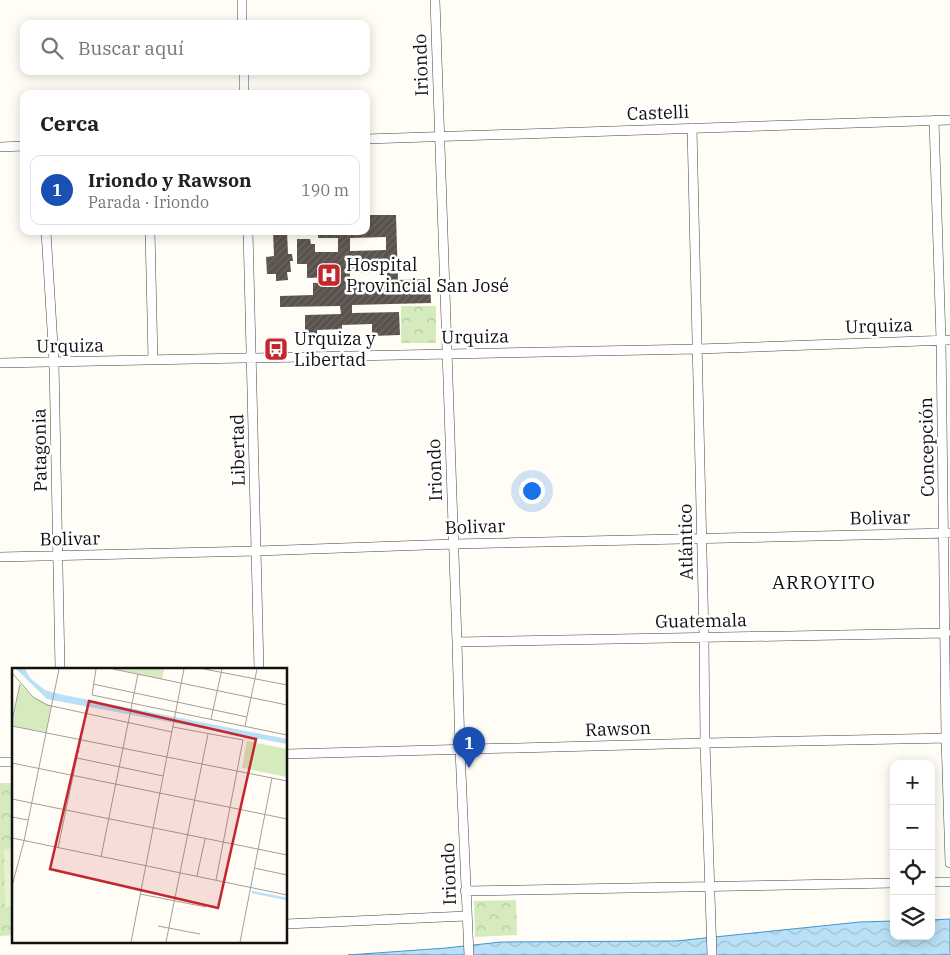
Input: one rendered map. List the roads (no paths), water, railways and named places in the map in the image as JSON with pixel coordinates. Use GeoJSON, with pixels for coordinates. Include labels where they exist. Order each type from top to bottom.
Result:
{"type":"FeatureCollection","features":[{"type":"Feature","properties":{"kind":"street"},"geometry":{"type":"LineString","coordinates":[[242,0],[242,20]]}},
{"type":"Feature","properties":{"kind":"street","name":"Iriondo"},"geometry":{"type":"LineString","coordinates":[[435,0],[468,955]]}},
{"type":"Feature","properties":{"kind":"street"},"geometry":{"type":"LineString","coordinates":[[244,75],[244,90]]}},
{"type":"Feature","properties":{"kind":"street","name":"Concepción"},"geometry":{"type":"LineString","coordinates":[[934,120],[946,340],[946,633],[950,863]]}},
{"type":"Feature","properties":{"kind":"street","name":"Castelli"},"geometry":{"type":"LineString","coordinates":[[370,139],[950,120]]}},
{"type":"Feature","properties":{"kind":"street","name":"Atlántico"},"geometry":{"type":"LineString","coordinates":[[692,128],[705,743],[712,955]]}},
{"type":"Feature","properties":{"kind":"street"},"geometry":{"type":"LineString","coordinates":[[0,147],[20,146]]}},
{"type":"Feature","properties":{"kind":"street","name":"Patagonia"},"geometry":{"type":"LineString","coordinates":[[46,235],[54,362],[60,668]]}},
{"type":"Feature","properties":{"kind":"street"},"geometry":{"type":"LineString","coordinates":[[150,235],[153,360]]}},
{"type":"Feature","properties":{"kind":"street","name":"Libertad"},"geometry":{"type":"LineString","coordinates":[[248,235],[259,668]]}},
{"type":"Feature","properties":{"kind":"street","name":"Urquiza"},"geometry":{"type":"LineString","coordinates":[[0,363],[698,348],[946,340]]}},
{"type":"Feature","properties":{"kind":"street","name":"Bolivar"},"geometry":{"type":"LineString","coordinates":[[0,557],[947,533]]}},
{"type":"Feature","properties":{"kind":"street","name":"Guatemala"},"geometry":{"type":"LineString","coordinates":[[457,642],[946,633]]}},
{"type":"Feature","properties":{"kind":"street","name":"Rawson"},"geometry":{"type":"LineString","coordinates":[[288,754],[948,738]]}},
{"type":"Feature","properties":{"kind":"street"},"geometry":{"type":"LineString","coordinates":[[935,882],[950,882]]}},
{"type":"Feature","properties":{"kind":"street"},"geometry":{"type":"LineString","coordinates":[[465,890],[890,883]]}},
{"type":"Feature","properties":{"kind":"street"},"geometry":{"type":"LineString","coordinates":[[288,924],[467,916]]}},
{"type":"Feature","properties":{"kind":"water"},"geometry":{"type":"Polygon","coordinates":[[[950,919],[950,955],[348,955],[501,942],[676,941],[860,922],[890,921],[890,940],[935,940],[935,920],[950,919]]]}},
{"type":"Feature","properties":{"kind":"place","name":"Hospital Provincial San José"},"geometry":{"type":"Point","coordinates":[329,275]}},
{"type":"Feature","properties":{"kind":"place","name":"Urquiza y Libertad"},"geometry":{"type":"Point","coordinates":[276,349]}},
{"type":"Feature","properties":{"kind":"place","name":"Iriondo y Rawson"},"geometry":{"type":"Point","coordinates":[469,768]}},
{"type":"Feature","properties":{"kind":"district","name":"ARROYITO"},"geometry":{"type":"Point","coordinates":[824,582]}}]}
